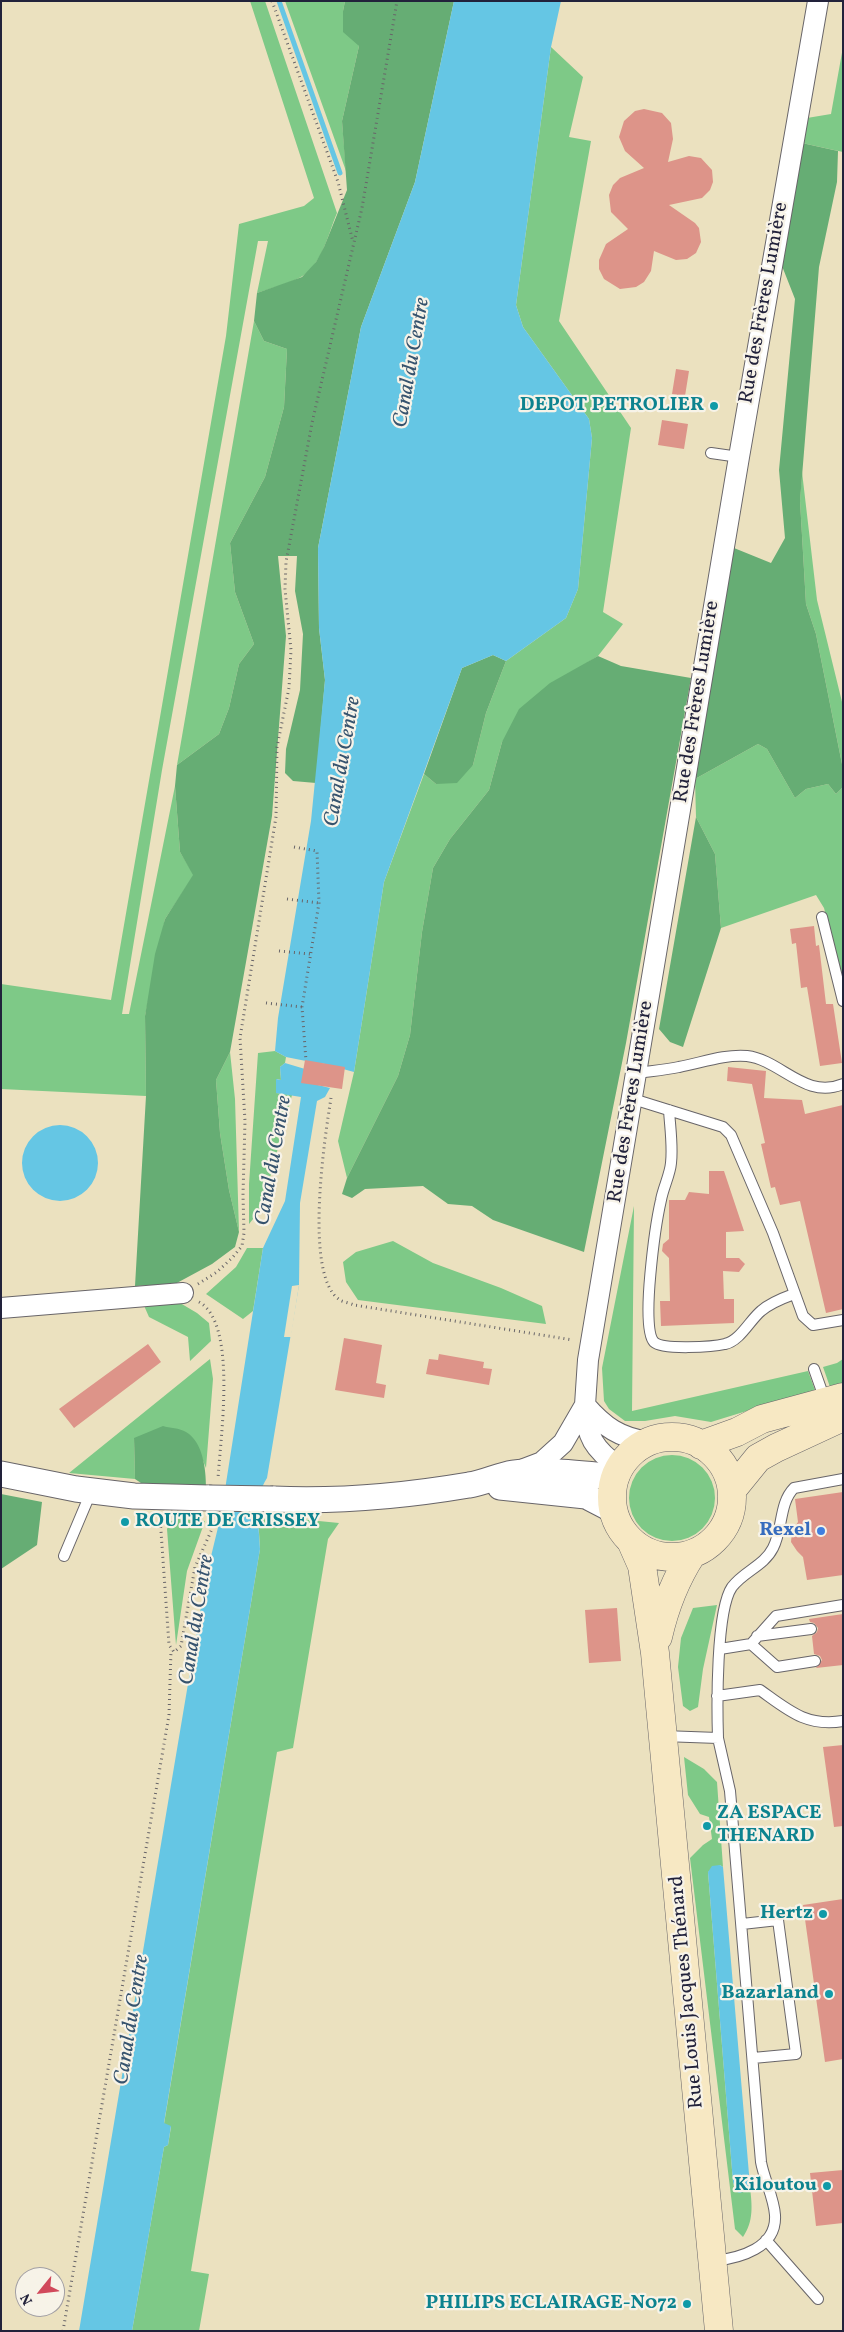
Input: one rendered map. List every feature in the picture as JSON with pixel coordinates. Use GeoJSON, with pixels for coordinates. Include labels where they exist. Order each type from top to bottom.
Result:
{"type":"FeatureCollection","features":[{"type":"Feature","properties":{"kind":"main road"},"geometry":{"type":"LineString","coordinates":[[701,1445],[737,1432],[762,1419],[837,1405]]}},
{"type":"Feature","properties":{"kind":"main road"},"geometry":{"type":"LineString","coordinates":[[732,1490],[758,1458],[776,1448],[837,1405]]}},
{"type":"Feature","properties":{"kind":"main road"},"geometry":{"type":"LineString","coordinates":[[675,1437],[701,1445],[722,1464],[732,1490],[732,1503],[725,1526],[705,1548],[682,1557],[660,1556],[640,1548],[631,1541],[617,1521],[612,1499],[618,1472],[628,1457],[650,1442],[675,1437]]}},
{"type":"Feature","properties":{"kind":"main road","name":"Rue Louis Jacques Thénard"},"geometry":{"type":"LineString","coordinates":[[631,1541],[642,1566],[655,1653],[714,2261],[719,2331]]}},
{"type":"Feature","properties":{"kind":"main road","name":"Rue Louis Jacques Thénard"},"geometry":{"type":"LineString","coordinates":[[655,1653],[666,1604],[680,1572],[692,1554]]}},
{"type":"Feature","properties":{"kind":"street","name":"Rue des Frères Lumière"},"geometry":{"type":"LineString","coordinates":[[618,1472],[590,1438],[586,1426],[586,1374],[739,457],[818,1]]}},
{"type":"Feature","properties":{"kind":"street"},"geometry":{"type":"LineString","coordinates":[[1,1308],[183,1293]]}},
{"type":"Feature","properties":{"kind":"street","name":"Rue des Frères Lumière"},"geometry":{"type":"LineString","coordinates":[[514,1473],[542,1462],[563,1443],[585,1405]]}},
{"type":"Feature","properties":{"kind":"street"},"geometry":{"type":"LineString","coordinates":[[585,1405],[610,1430],[633,1440],[650,1442]]}},
{"type":"Feature","properties":{"kind":"street"},"geometry":{"type":"LineString","coordinates":[[1,1474],[91,1491],[134,1496],[310,1501],[363,1499],[473,1485],[514,1473],[618,1472]]}},
{"type":"Feature","properties":{"kind":"street"},"geometry":{"type":"LineString","coordinates":[[473,1485],[586,1496],[614,1510]]}},
{"type":"Feature","properties":{"kind":"lane"},"geometry":{"type":"LineString","coordinates":[[711,453],[739,457]]}},
{"type":"Feature","properties":{"kind":"lane"},"geometry":{"type":"LineString","coordinates":[[822,917],[843,1001]]}},
{"type":"Feature","properties":{"kind":"lane"},"geometry":{"type":"LineString","coordinates":[[637,1073],[678,1068],[718,1058],[748,1056],[765,1062],[803,1084],[826,1087],[843,1084]]}},
{"type":"Feature","properties":{"kind":"lane"},"geometry":{"type":"LineString","coordinates":[[633,1098],[723,1128],[731,1134],[773,1233],[794,1294],[806,1322],[812,1324],[843,1320]]}},
{"type":"Feature","properties":{"kind":"lane"},"geometry":{"type":"LineString","coordinates":[[669,1110],[671,1164],[661,1199],[652,1255],[649,1297],[649,1327],[654,1342],[659,1345],[680,1346],[731,1342],[762,1309],[794,1294]]}},
{"type":"Feature","properties":{"kind":"lane"},"geometry":{"type":"LineString","coordinates":[[814,1370],[837,1405]]}},
{"type":"Feature","properties":{"kind":"lane"},"geometry":{"type":"LineString","coordinates":[[714,2261],[737,2258],[758,2248],[773,2229],[775,2216],[762,2162],[730,1792],[718,1738],[717,1696],[725,1604],[731,1588],[743,1574],[767,1558],[780,1530],[789,1493],[801,1485],[843,1479]]}},
{"type":"Feature","properties":{"kind":"lane"},"geometry":{"type":"LineString","coordinates":[[64,1556],[91,1491]]}},
{"type":"Feature","properties":{"kind":"lane"},"geometry":{"type":"LineString","coordinates":[[754,1640],[776,1616],[843,1605]]}},
{"type":"Feature","properties":{"kind":"lane"},"geometry":{"type":"LineString","coordinates":[[720,1649],[811,1629]]}},
{"type":"Feature","properties":{"kind":"lane"},"geometry":{"type":"LineString","coordinates":[[754,1640],[777,1667],[815,1661]]}},
{"type":"Feature","properties":{"kind":"lane"},"geometry":{"type":"LineString","coordinates":[[717,1696],[760,1690],[800,1717],[819,1723],[843,1721]]}},
{"type":"Feature","properties":{"kind":"lane"},"geometry":{"type":"LineString","coordinates":[[663,1736],[718,1738]]}},
{"type":"Feature","properties":{"kind":"lane"},"geometry":{"type":"LineString","coordinates":[[742,1924],[778,1920],[796,2054],[753,2058]]}},
{"type":"Feature","properties":{"kind":"lane"},"geometry":{"type":"LineString","coordinates":[[766,2240],[818,2299]]}},
{"type":"Feature","properties":{"kind":"path"},"geometry":{"type":"LineString","coordinates":[[272,1],[338,182],[353,242]]}},
{"type":"Feature","properties":{"kind":"path"},"geometry":{"type":"LineString","coordinates":[[183,1293],[217,1272],[242,1246],[244,1233],[245,1121],[240,1038],[276,817],[277,747],[289,688],[291,650],[285,589],[286,562],[312,423],[362,208],[397,1]]}},
{"type":"Feature","properties":{"kind":"path"},"geometry":{"type":"LineString","coordinates":[[294,847],[316,851],[318,902],[302,1008],[306,1061]]}},
{"type":"Feature","properties":{"kind":"path"},"geometry":{"type":"LineString","coordinates":[[287,899],[318,902]]}},
{"type":"Feature","properties":{"kind":"path"},"geometry":{"type":"LineString","coordinates":[[279,952],[310,954]]}},
{"type":"Feature","properties":{"kind":"path"},"geometry":{"type":"LineString","coordinates":[[266,1003],[302,1008]]}},
{"type":"Feature","properties":{"kind":"path"},"geometry":{"type":"LineString","coordinates":[[331,1098],[323,1152],[319,1218],[321,1257],[325,1276],[329,1287],[339,1300],[354,1305],[591,1343]]}},
{"type":"Feature","properties":{"kind":"path"},"geometry":{"type":"LineString","coordinates":[[63,2331],[168,1725],[170,1650]]}},
{"type":"Feature","properties":{"kind":"green space"},"geometry":{"type":"Polygon","coordinates":[[[250,1],[265,1],[337,213],[324,248],[308,272],[291,282],[257,293],[268,241],[258,241],[162,770],[122,1014],[129,1014],[175,786],[180,852],[194,875],[165,919],[145,1016],[146,1096],[1,1089],[1,984],[111,1000],[226,336],[239,224],[304,206],[314,198],[250,1]]]}},
{"type":"Feature","properties":{"kind":"green space"},"geometry":{"type":"Polygon","coordinates":[[[285,1],[345,1],[343,11],[359,46],[342,121],[346,171],[285,1]]]}},
{"type":"Feature","properties":{"kind":"green space"},"geometry":{"type":"Polygon","coordinates":[[[345,1],[454,1],[415,182],[361,327],[318,548],[319,628],[325,680],[316,783],[293,781],[285,773],[286,749],[300,690],[303,634],[295,591],[297,556],[278,556],[286,636],[272,816],[230,1052],[216,1080],[220,1133],[229,1190],[239,1232],[235,1247],[212,1264],[175,1284],[135,1286],[146,1096],[145,1016],[155,954],[165,919],[193,875],[180,852],[175,786],[177,765],[219,734],[229,708],[239,664],[254,644],[235,592],[230,543],[265,477],[284,407],[287,349],[264,341],[254,321],[257,293],[302,277],[316,262],[347,190],[342,121],[359,46],[343,32],[345,1]]]}},
{"type":"Feature","properties":{"kind":"green space"},"geometry":{"type":"Polygon","coordinates":[[[551,47],[583,77],[569,137],[591,141],[559,321],[631,428],[603,612],[623,624],[598,656],[582,666],[502,742],[489,790],[450,839],[433,868],[422,932],[410,1035],[398,1076],[347,1178],[338,1141],[354,1072],[384,882],[424,774],[436,784],[473,765],[486,713],[506,661],[566,618],[578,589],[592,438],[589,419],[523,327],[516,305],[551,47]]]}},
{"type":"Feature","properties":{"kind":"green space"},"geometry":{"type":"Polygon","coordinates":[[[843,47],[843,152],[802,143],[807,118],[831,114],[843,47]]]}},
{"type":"Feature","properties":{"kind":"green space"},"geometry":{"type":"Polygon","coordinates":[[[802,143],[838,151],[837,182],[819,267],[800,501],[806,604],[816,634],[843,769],[843,787],[836,794],[828,784],[806,789],[795,798],[767,749],[758,744],[695,779],[734,548],[771,563],[785,538],[779,470],[795,299],[782,266],[802,143]]]}},
{"type":"Feature","properties":{"kind":"green space"},"geometry":{"type":"Polygon","coordinates":[[[254,321],[264,341],[287,349],[284,407],[265,477],[230,543],[235,592],[254,644],[239,664],[229,708],[219,734],[177,765],[254,321]]]}},
{"type":"Feature","properties":{"kind":"green space"},"geometry":{"type":"Polygon","coordinates":[[[802,472],[817,600],[843,706],[843,769],[816,634],[806,604],[800,501],[802,472]]]}},
{"type":"Feature","properties":{"kind":"green space"},"geometry":{"type":"Polygon","coordinates":[[[493,655],[506,661],[486,713],[473,765],[457,783],[436,784],[424,774],[462,668],[493,655]]]}},
{"type":"Feature","properties":{"kind":"green space"},"geometry":{"type":"Polygon","coordinates":[[[598,656],[621,666],[691,678],[626,1043],[584,1252],[493,1220],[472,1206],[448,1204],[423,1186],[365,1189],[352,1198],[342,1194],[347,1178],[398,1076],[410,1035],[422,932],[433,868],[450,839],[489,790],[502,742],[519,709],[550,683],[598,656]]]}},
{"type":"Feature","properties":{"kind":"green space"},"geometry":{"type":"Polygon","coordinates":[[[758,744],[767,749],[795,798],[806,789],[828,784],[836,794],[843,787],[843,982],[824,908],[816,895],[721,928],[715,854],[696,817],[695,779],[758,744]]]}},
{"type":"Feature","properties":{"kind":"green space"},"geometry":{"type":"Polygon","coordinates":[[[696,817],[715,854],[721,928],[683,1047],[670,1042],[659,1029],[696,817]]]}},
{"type":"Feature","properties":{"kind":"green space"},"geometry":{"type":"Polygon","coordinates":[[[275,1051],[286,1057],[285,1063],[280,1067],[281,1080],[277,1079],[276,1093],[292,1095],[262,1208],[249,1224],[249,1184],[258,1053],[275,1051]]]}},
{"type":"Feature","properties":{"kind":"green space"},"geometry":{"type":"Polygon","coordinates":[[[230,1052],[235,1099],[239,1232],[229,1190],[220,1133],[216,1080],[230,1052]]]}},
{"type":"Feature","properties":{"kind":"green space"},"geometry":{"type":"Polygon","coordinates":[[[634,1206],[632,1411],[808,1371],[815,1390],[711,1422],[675,1416],[645,1421],[625,1421],[609,1409],[604,1401],[602,1368],[634,1206]]]}},
{"type":"Feature","properties":{"kind":"green space"},"geometry":{"type":"Polygon","coordinates":[[[393,1241],[433,1263],[501,1288],[542,1306],[546,1324],[358,1300],[346,1282],[343,1262],[356,1252],[393,1241]]]}},
{"type":"Feature","properties":{"kind":"green space"},"geometry":{"type":"Polygon","coordinates":[[[247,1248],[263,1248],[253,1311],[243,1319],[206,1294],[236,1267],[247,1248]]]}},
{"type":"Feature","properties":{"kind":"green space"},"geometry":{"type":"Polygon","coordinates":[[[175,1300],[197,1313],[209,1323],[211,1341],[190,1361],[188,1337],[149,1317],[142,1301],[175,1300]]]}},
{"type":"Feature","properties":{"kind":"green space"},"geometry":{"type":"Polygon","coordinates":[[[210,1359],[213,1379],[206,1468],[196,1444],[134,1438],[135,1479],[69,1473],[210,1359]]]}},
{"type":"Feature","properties":{"kind":"green space"},"geometry":{"type":"Polygon","coordinates":[[[843,1359],[843,1384],[830,1387],[823,1367],[843,1359]]]}},
{"type":"Feature","properties":{"kind":"green space"},"geometry":{"type":"Polygon","coordinates":[[[163,1426],[184,1431],[192,1436],[202,1456],[206,1487],[150,1489],[135,1479],[134,1438],[163,1426]]]}},
{"type":"Feature","properties":{"kind":"green space"},"geometry":{"type":"Polygon","coordinates":[[[672,1455],[688,1459],[702,1468],[711,1482],[715,1498],[711,1514],[702,1528],[688,1537],[672,1541],[656,1537],[642,1528],[633,1514],[629,1498],[633,1482],[642,1468],[656,1459],[672,1455]]]}},
{"type":"Feature","properties":{"kind":"green space"},"geometry":{"type":"Polygon","coordinates":[[[1,1494],[42,1502],[37,1545],[1,1569],[1,1494]]]}},
{"type":"Feature","properties":{"kind":"green space"},"geometry":{"type":"Polygon","coordinates":[[[258,1515],[339,1523],[328,1539],[293,1748],[277,1752],[191,2271],[209,2274],[199,2331],[132,2331],[164,2147],[168,2145],[171,2127],[164,2124],[260,1549],[258,1515]]]}},
{"type":"Feature","properties":{"kind":"green space"},"geometry":{"type":"Polygon","coordinates":[[[178,1519],[205,1521],[187,1571],[176,1645],[167,1529],[171,1521],[178,1519]]]}},
{"type":"Feature","properties":{"kind":"green space"},"geometry":{"type":"Polygon","coordinates":[[[717,1605],[703,1669],[698,1707],[690,1711],[683,1706],[678,1667],[681,1638],[693,1608],[717,1605]]]}},
{"type":"Feature","properties":{"kind":"green space"},"geometry":{"type":"Polygon","coordinates":[[[684,1757],[704,1769],[717,1782],[723,1867],[720,1865],[708,1872],[733,2182],[734,2187],[747,2191],[750,2187],[751,2194],[751,2219],[743,2237],[735,2229],[690,1858],[712,1839],[709,1817],[700,1814],[688,1795],[684,1757]]]}},
{"type":"Feature","properties":{"kind":"water","name":"Canal du Centre"},"geometry":{"type":"Polygon","coordinates":[[[454,1],[561,1],[551,47],[516,305],[523,327],[589,419],[592,438],[578,589],[566,618],[506,661],[493,655],[462,668],[384,882],[354,1072],[321,1063],[318,1085],[330,1088],[325,1097],[317,1101],[300,1203],[299,1285],[267,1478],[260,1494],[258,1521],[260,1549],[164,2123],[171,2126],[168,2145],[164,2147],[132,2331],[79,2331],[206,1577],[221,1515],[263,1248],[285,1201],[301,1097],[276,1093],[276,1079],[281,1080],[280,1067],[285,1063],[305,1069],[306,1061],[286,1057],[275,1051],[278,1018],[311,821],[325,680],[319,628],[318,548],[361,327],[415,182],[454,1]]]}},
{"type":"Feature","properties":{"kind":"water"},"geometry":{"type":"Polygon","coordinates":[[[68,1125],[81,1131],[92,1142],[98,1155],[96,1178],[81,1195],[68,1201],[52,1201],[39,1195],[24,1178],[22,1155],[28,1142],[45,1127],[68,1125]]]}},
{"type":"Feature","properties":{"kind":"water"},"geometry":{"type":"Polygon","coordinates":[[[720,1865],[723,1867],[750,2186],[747,2191],[739,2193],[736,2191],[733,2182],[708,1872],[712,1866],[720,1865]]]}},
{"type":"Feature","properties":{"kind":"pier"},"geometry":{"type":"Polygon","coordinates":[[[299,1285],[291,1337],[284,1337],[292,1286],[299,1285]]]}},
{"type":"Feature","properties":{"kind":"building"},"geometry":{"type":"Polygon","coordinates":[[[644,109],[662,113],[671,123],[673,139],[668,162],[689,156],[701,158],[712,170],[713,182],[710,190],[702,198],[669,205],[695,223],[699,228],[701,242],[696,253],[687,259],[676,260],[654,251],[651,271],[644,282],[636,287],[620,289],[604,279],[599,269],[599,260],[606,244],[628,229],[611,212],[609,195],[613,185],[620,178],[644,168],[625,151],[619,137],[624,121],[635,111],[644,109]]]}},
{"type":"Feature","properties":{"kind":"building"},"geometry":{"type":"Polygon","coordinates":[[[676,369],[689,371],[685,396],[672,394],[676,369]]]}},
{"type":"Feature","properties":{"kind":"building"},"geometry":{"type":"Polygon","coordinates":[[[662,420],[688,424],[684,449],[658,445],[662,420]]]}},
{"type":"Feature","properties":{"kind":"building"},"geometry":{"type":"Polygon","coordinates":[[[814,926],[816,946],[819,945],[826,1004],[833,1004],[842,1063],[820,1066],[807,987],[801,988],[796,943],[792,944],[790,929],[814,926]]]}},
{"type":"Feature","properties":{"kind":"building"},"geometry":{"type":"Polygon","coordinates":[[[305,1060],[345,1067],[342,1089],[301,1083],[305,1060]]]}},
{"type":"Feature","properties":{"kind":"building"},"geometry":{"type":"Polygon","coordinates":[[[728,1067],[766,1071],[764,1098],[802,1100],[805,1114],[843,1105],[843,1309],[826,1313],[800,1201],[780,1205],[775,1187],[771,1188],[761,1144],[765,1143],[752,1084],[727,1081],[728,1067]]]}},
{"type":"Feature","properties":{"kind":"building"},"geometry":{"type":"Polygon","coordinates":[[[709,1171],[724,1171],[744,1231],[726,1232],[726,1258],[739,1258],[745,1264],[739,1272],[723,1271],[724,1299],[734,1299],[734,1323],[661,1326],[660,1301],[670,1301],[669,1258],[662,1251],[663,1244],[669,1239],[669,1200],[685,1200],[689,1192],[709,1194],[709,1171]]]}},
{"type":"Feature","properties":{"kind":"building"},"geometry":{"type":"Polygon","coordinates":[[[344,1338],[382,1345],[376,1383],[386,1385],[384,1398],[335,1390],[344,1338]]]}},
{"type":"Feature","properties":{"kind":"building"},"geometry":{"type":"Polygon","coordinates":[[[148,1344],[161,1362],[74,1428],[59,1409],[148,1344]]]}},
{"type":"Feature","properties":{"kind":"building"},"geometry":{"type":"Polygon","coordinates":[[[439,1354],[484,1362],[483,1368],[492,1369],[489,1385],[426,1374],[429,1359],[438,1360],[439,1354]]]}},
{"type":"Feature","properties":{"kind":"building"},"geometry":{"type":"Polygon","coordinates":[[[843,1492],[843,1575],[807,1580],[803,1557],[791,1542],[792,1531],[798,1522],[795,1499],[843,1492]]]}},
{"type":"Feature","properties":{"kind":"building"},"geometry":{"type":"Polygon","coordinates":[[[617,1608],[621,1661],[589,1663],[585,1610],[617,1608]]]}},
{"type":"Feature","properties":{"kind":"building"},"geometry":{"type":"Polygon","coordinates":[[[843,1614],[843,1665],[816,1668],[822,1660],[820,1656],[814,1654],[812,1636],[817,1632],[818,1628],[809,1619],[843,1614]]]}},
{"type":"Feature","properties":{"kind":"building"},"geometry":{"type":"Polygon","coordinates":[[[843,1745],[843,1826],[834,1827],[823,1747],[843,1745]]]}},
{"type":"Feature","properties":{"kind":"building"},"geometry":{"type":"Polygon","coordinates":[[[843,1899],[843,2059],[825,2062],[803,1905],[843,1899]]]}},
{"type":"Feature","properties":{"kind":"building","name":"Kiloutou"},"geometry":{"type":"Polygon","coordinates":[[[843,2170],[843,2223],[816,2226],[810,2173],[843,2170]]]}},
{"type":"Feature","properties":{"kind":"waterway"},"geometry":{"type":"LineString","coordinates":[[279,1],[340,173]]}},
{"type":"Feature","properties":{"kind":"place","name":"DEPOT PETROLIER"},"geometry":{"type":"Point","coordinates":[714,406]}},
{"type":"Feature","properties":{"kind":"place","name":"ROUTE DE CRISSEY"},"geometry":{"type":"Point","coordinates":[125,1522]}},
{"type":"Feature","properties":{"kind":"place","name":"Rexel"},"geometry":{"type":"Point","coordinates":[821,1531]}},
{"type":"Feature","properties":{"kind":"place","name":"ZA ESPACE THENARD"},"geometry":{"type":"Point","coordinates":[707,1826]}},
{"type":"Feature","properties":{"kind":"place","name":"Hertz"},"geometry":{"type":"Point","coordinates":[823,1914]}},
{"type":"Feature","properties":{"kind":"place","name":"Bazarland"},"geometry":{"type":"Point","coordinates":[829,1994]}},
{"type":"Feature","properties":{"kind":"place","name":"Kiloutou"},"geometry":{"type":"Point","coordinates":[827,2186]}},
{"type":"Feature","properties":{"kind":"place","name":"PHILIPS ECLAIRAGE-N072"},"geometry":{"type":"Point","coordinates":[687,2304]}}]}
